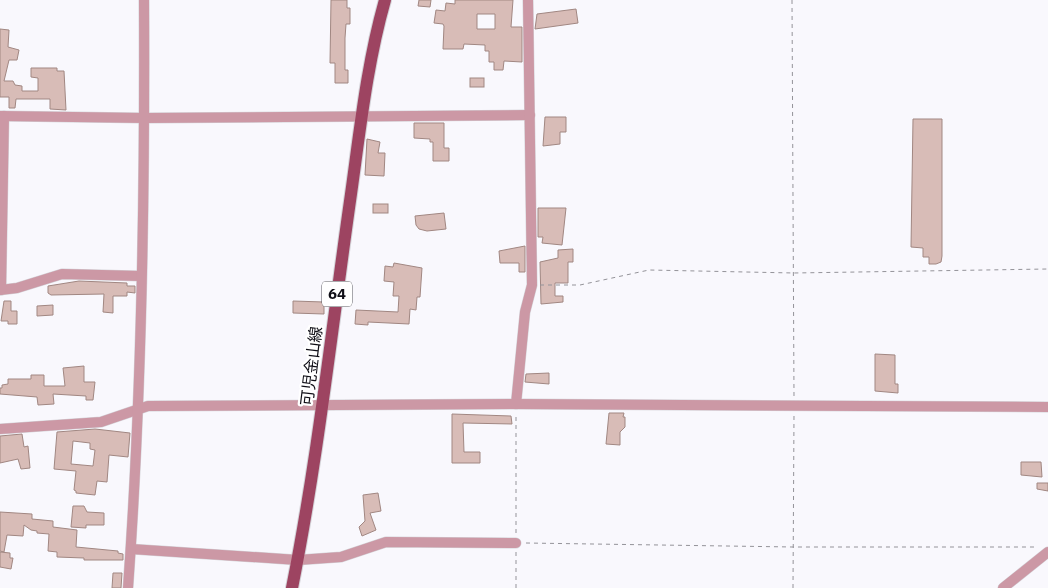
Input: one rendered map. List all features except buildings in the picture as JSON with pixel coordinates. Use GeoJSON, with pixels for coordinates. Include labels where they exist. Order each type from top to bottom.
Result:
{"type":"FeatureCollection","features":[{"type":"Feature","properties":{"kind":"main road","name":"可児金山線"},"geometry":{"type":"LineString","coordinates":[[292,588],[323,406],[362,116],[378,23],[385,0]]}},
{"type":"Feature","properties":{"kind":"street"},"geometry":{"type":"LineString","coordinates":[[128,588],[138,410],[145,118],[144,0]]}},
{"type":"Feature","properties":{"kind":"street"},"geometry":{"type":"LineString","coordinates":[[516,404],[525,312],[532,285],[528,0]]}},
{"type":"Feature","properties":{"kind":"street"},"geometry":{"type":"LineString","coordinates":[[141,276],[62,274],[17,288],[0,290],[2,116],[145,118],[530,114]]}},
{"type":"Feature","properties":{"kind":"street"},"geometry":{"type":"LineString","coordinates":[[0,429],[101,422],[148,406],[516,404],[1048,407]]}},
{"type":"Feature","properties":{"kind":"street"},"geometry":{"type":"LineString","coordinates":[[131,549],[298,560],[341,558],[386,542],[516,543]]}},
{"type":"Feature","properties":{"kind":"street"},"geometry":{"type":"LineString","coordinates":[[1003,588],[1043,550]]}},
{"type":"Feature","properties":{"kind":"path"},"geometry":{"type":"LineString","coordinates":[[792,0],[794,273],[793,588]]}},
{"type":"Feature","properties":{"kind":"path"},"geometry":{"type":"LineString","coordinates":[[532,285],[580,285],[649,270],[794,273],[1048,270]]}},
{"type":"Feature","properties":{"kind":"path"},"geometry":{"type":"LineString","coordinates":[[516,404],[516,588]]}},
{"type":"Feature","properties":{"kind":"path"},"geometry":{"type":"LineString","coordinates":[[516,543],[1043,550]]}}]}
